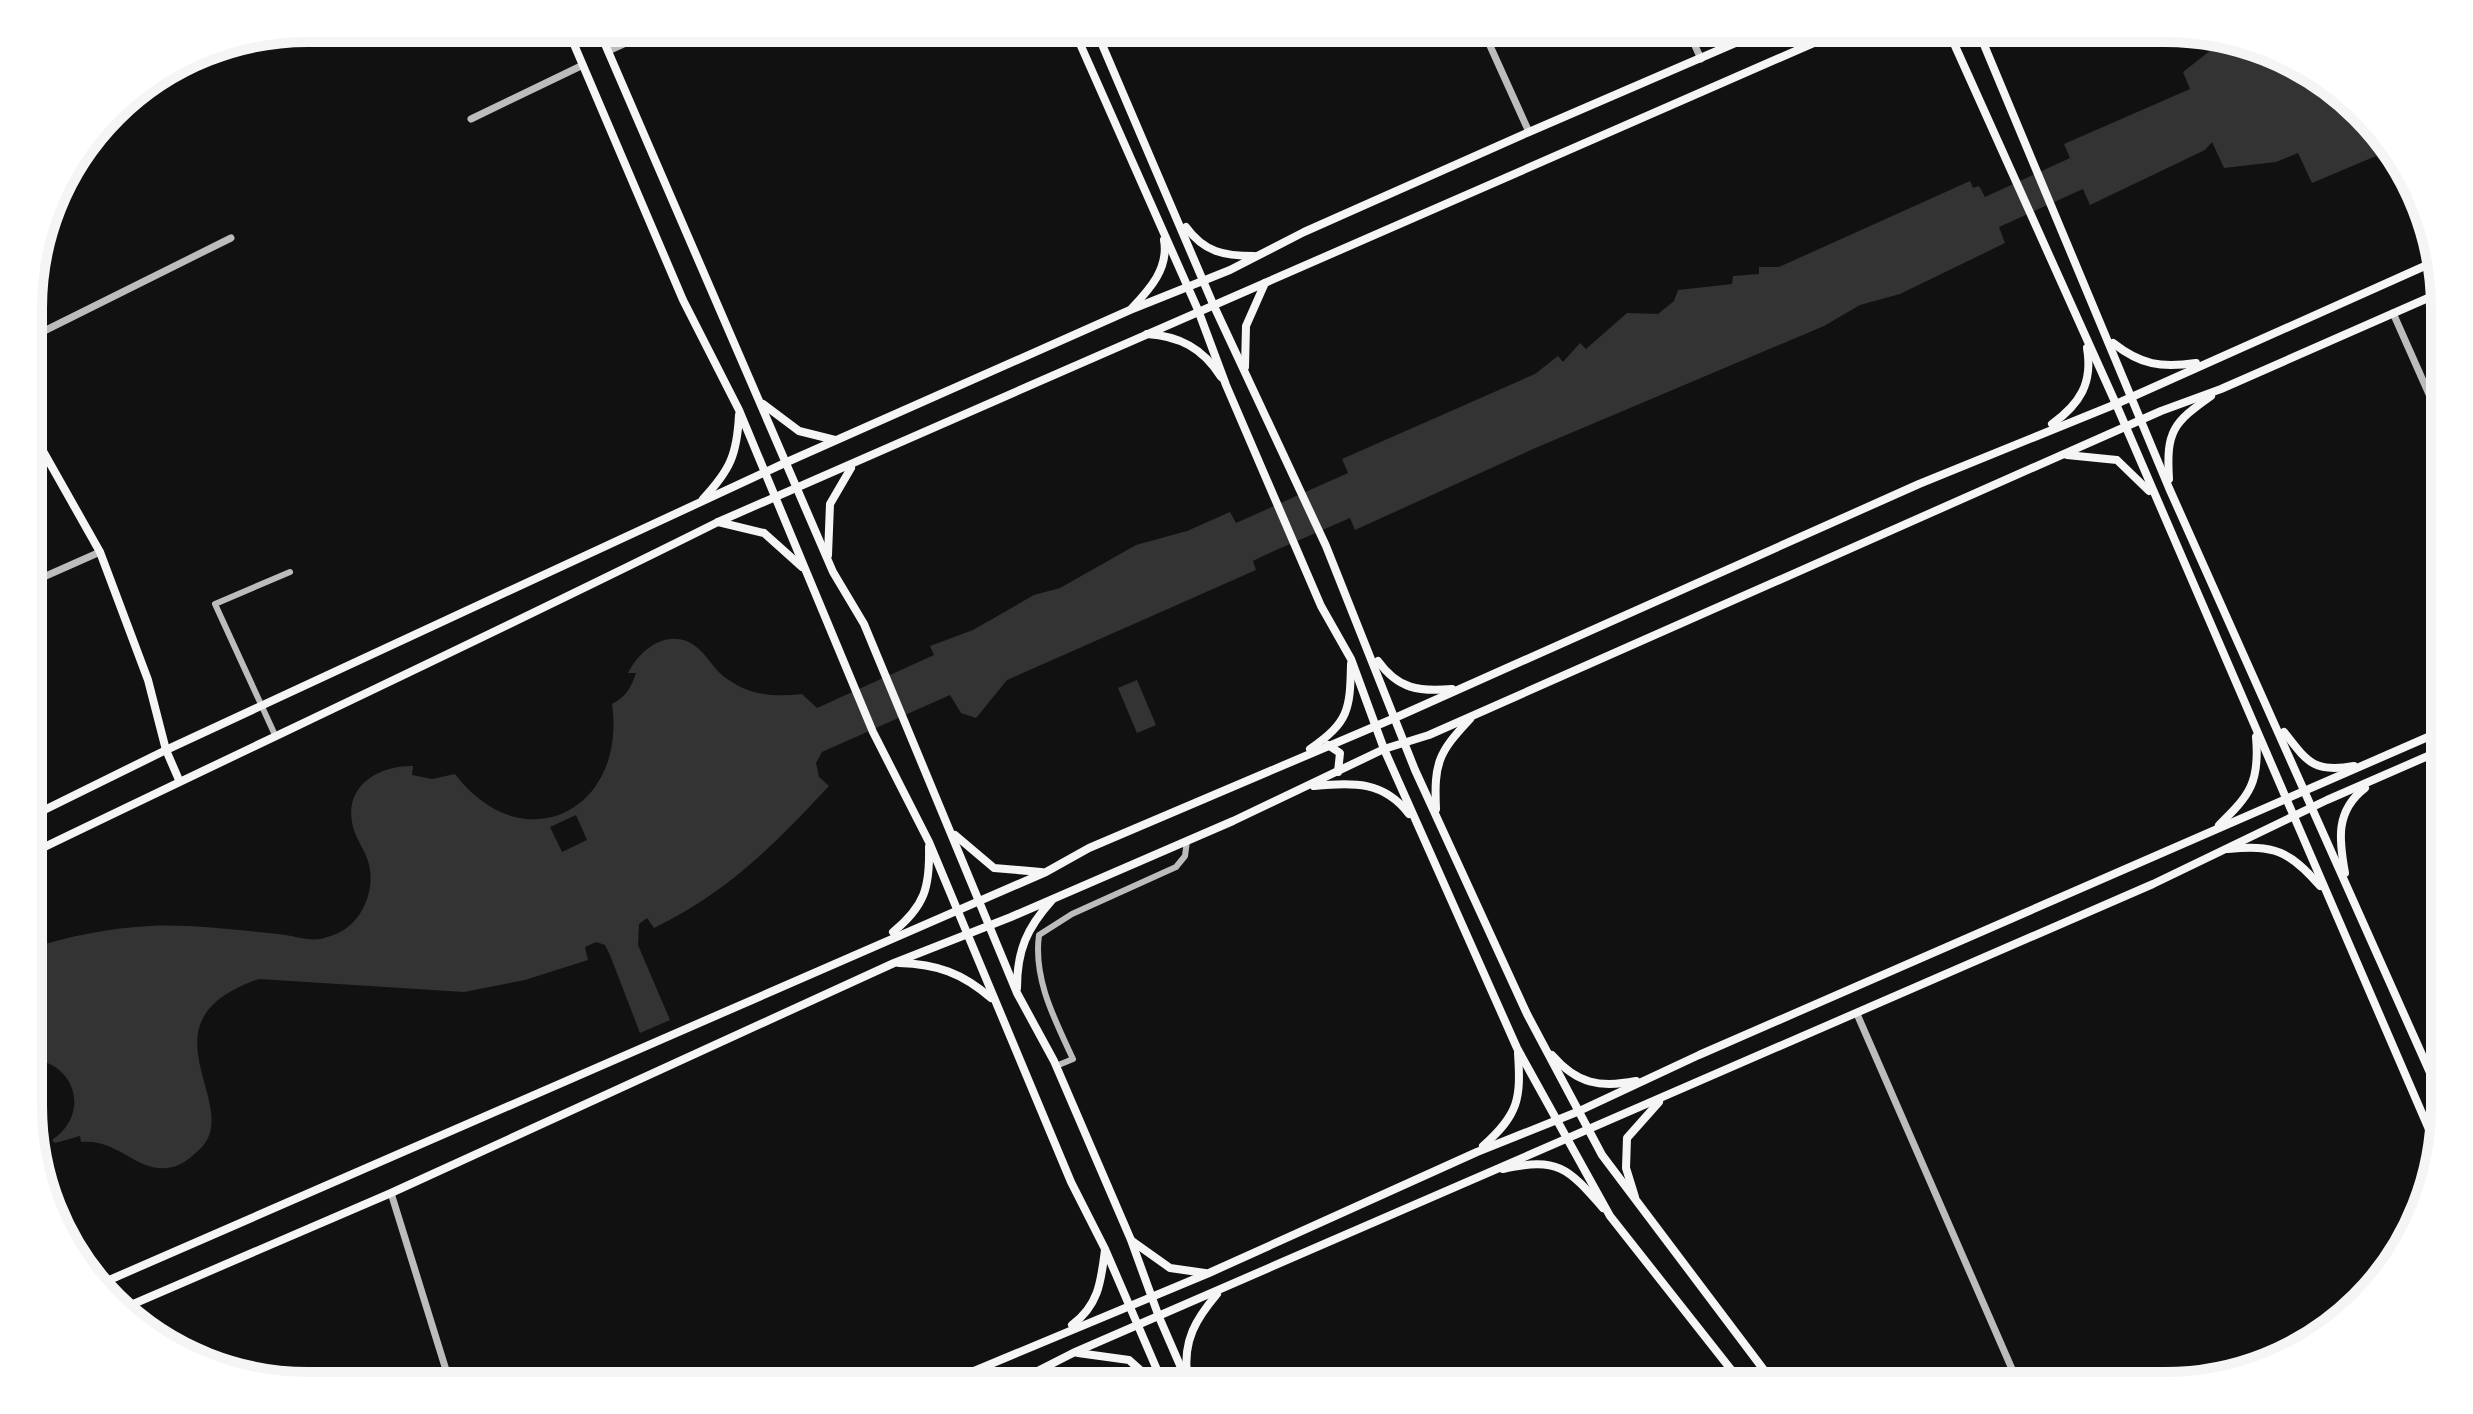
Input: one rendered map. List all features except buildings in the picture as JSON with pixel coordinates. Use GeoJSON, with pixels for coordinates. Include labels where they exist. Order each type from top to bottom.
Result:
{"type":"FeatureCollection","features":[{"type":"Feature","properties":{"kind":"main road"},"geometry":{"type":"LineString","coordinates":[[573,42],[683,300],[739,410],[873,732],[929,842],[1071,1182],[1105,1249],[1155,1372]]}},
{"type":"Feature","properties":{"kind":"main road"},"geometry":{"type":"LineString","coordinates":[[604,42],[828,560],[864,624],[1017,993],[1056,1066],[1131,1240],[1183,1372]]}},
{"type":"Feature","properties":{"kind":"main road"},"geometry":{"type":"LineString","coordinates":[[1079,42],[1189,287],[1226,385],[1321,606],[1351,659],[1384,749],[1517,1048],[1610,1216]]}},
{"type":"Feature","properties":{"kind":"main road"},"geometry":{"type":"LineString","coordinates":[[1101,42],[1213,304],[1326,546],[1436,814],[1541,1042],[1588,1131],[1638,1206],[1765,1371]]}},
{"type":"Feature","properties":{"kind":"main road"},"geometry":{"type":"LineString","coordinates":[[42,811],[166,750],[787,462],[1739,42]]}},
{"type":"Feature","properties":{"kind":"main road"},"geometry":{"type":"LineString","coordinates":[[42,848],[179,780],[606,580],[718,522],[853,465],[1142,334],[1816,42]]}},
{"type":"Feature","properties":{"kind":"main road"},"geometry":{"type":"LineString","coordinates":[[1953,42],[2116,404],[2152,494],[2429,1130]]}},
{"type":"Feature","properties":{"kind":"main road"},"geometry":{"type":"LineString","coordinates":[[1983,42],[2057,212],[2169,488],[2276,720],[2430,1073]]}},
{"type":"Feature","properties":{"kind":"main road"},"geometry":{"type":"LineString","coordinates":[[1178,217],[1204,247],[1218,254],[1255,256]]}},
{"type":"Feature","properties":{"kind":"main road"},"geometry":{"type":"LineString","coordinates":[[1130,310],[1154,283],[1162,265],[1165,247],[1161,223]]}},
{"type":"Feature","properties":{"kind":"main road"},"geometry":{"type":"LineString","coordinates":[[108,1281],[1046,872],[1089,848],[1461,689],[2044,430],[2116,404],[2427,265]]}},
{"type":"Feature","properties":{"kind":"main road"},"geometry":{"type":"LineString","coordinates":[[1246,375],[1243,346],[1246,326],[1265,283]]}},
{"type":"Feature","properties":{"kind":"main road"},"geometry":{"type":"LineString","coordinates":[[132,1305],[391,1193],[894,963],[1187,841],[1384,749],[1474,715],[2125,427],[2221,389],[2430,297]]}},
{"type":"Feature","properties":{"kind":"main road"},"geometry":{"type":"LineString","coordinates":[[1142,334],[1175,337],[1189,344],[1215,367],[1226,385]]}},
{"type":"Feature","properties":{"kind":"main road"},"geometry":{"type":"LineString","coordinates":[[2044,430],[2065,415],[2084,393],[2089,370],[2085,335]]}},
{"type":"Feature","properties":{"kind":"main road"},"geometry":{"type":"LineString","coordinates":[[2110,340],[2149,365],[2165,367],[2209,361]]}},
{"type":"Feature","properties":{"kind":"main road"},"geometry":{"type":"LineString","coordinates":[[2169,488],[2167,452],[2173,426],[2221,389]]}},
{"type":"Feature","properties":{"kind":"main road"},"geometry":{"type":"LineString","coordinates":[[761,402],[799,431],[823,439],[840,440]]}},
{"type":"Feature","properties":{"kind":"main road"},"geometry":{"type":"LineString","coordinates":[[701,501],[727,473],[738,438],[739,410]]}},
{"type":"Feature","properties":{"kind":"main road"},"geometry":{"type":"LineString","coordinates":[[42,449],[100,552],[148,680],[166,750],[179,780]]}},
{"type":"Feature","properties":{"kind":"main road"},"geometry":{"type":"LineString","coordinates":[[2063,456],[2117,460],[2152,494]]}},
{"type":"Feature","properties":{"kind":"main road"},"geometry":{"type":"LineString","coordinates":[[828,560],[830,504],[853,465]]}},
{"type":"Feature","properties":{"kind":"main road"},"geometry":{"type":"LineString","coordinates":[[718,522],[764,533],[781,545],[807,572]]}},
{"type":"Feature","properties":{"kind":"main road"},"geometry":{"type":"LineString","coordinates":[[1370,650],[1388,675],[1402,686],[1417,691],[1461,689]]}},
{"type":"Feature","properties":{"kind":"main road"},"geometry":{"type":"LineString","coordinates":[[1294,760],[1335,732],[1345,720],[1351,659]]}},
{"type":"Feature","properties":{"kind":"main road"},"geometry":{"type":"LineString","coordinates":[[1436,814],[1434,775],[1438,757],[1474,715]]}},
{"type":"Feature","properties":{"kind":"main road"},"geometry":{"type":"LineString","coordinates":[[2276,720],[2315,766],[2329,770],[2367,763]]}},
{"type":"Feature","properties":{"kind":"main road"},"geometry":{"type":"LineString","coordinates":[[2214,830],[2251,791],[2257,774],[2255,728]]}},
{"type":"Feature","properties":{"kind":"main road"},"geometry":{"type":"LineString","coordinates":[[971,1372],[1209,1273],[1477,1152],[1577,1112],[2430,736]]}},
{"type":"Feature","properties":{"kind":"main road"},"geometry":{"type":"LineString","coordinates":[[1328,745],[1340,753],[1338,772]]}},
{"type":"Feature","properties":{"kind":"main road"},"geometry":{"type":"LineString","coordinates":[[1036,1372],[1487,1172],[1588,1131],[2153,884],[2312,807],[2430,755]]}},
{"type":"Feature","properties":{"kind":"main road"},"geometry":{"type":"LineString","coordinates":[[2347,886],[2338,839],[2340,823],[2355,795],[2375,779]]}},
{"type":"Feature","properties":{"kind":"main road"},"geometry":{"type":"LineString","coordinates":[[1305,787],[1365,783],[1398,799],[1417,824]]}},
{"type":"Feature","properties":{"kind":"main road"},"geometry":{"type":"LineString","coordinates":[[951,831],[994,868],[1046,872]]}},
{"type":"Feature","properties":{"kind":"main road"},"geometry":{"type":"LineString","coordinates":[[884,940],[914,915],[923,899],[929,867],[929,842]]}},
{"type":"Feature","properties":{"kind":"main road"},"geometry":{"type":"LineString","coordinates":[[2223,850],[2255,847],[2287,854],[2300,862],[2327,894]]}},
{"type":"Feature","properties":{"kind":"main road"},"geometry":{"type":"LineString","coordinates":[[1017,993],[1021,947],[1033,922],[1055,897]]}},
{"type":"Feature","properties":{"kind":"main road"},"geometry":{"type":"LineString","coordinates":[[894,963],[928,964],[949,970],[970,980],[995,1002]]}},
{"type":"Feature","properties":{"kind":"main road"},"geometry":{"type":"LineString","coordinates":[[1541,1042],[1575,1076],[1592,1084],[1609,1086],[1652,1077]]}},
{"type":"Feature","properties":{"kind":"main road"},"geometry":{"type":"LineString","coordinates":[[1477,1152],[1501,1131],[1517,1105],[1517,1048]]}},
{"type":"Feature","properties":{"kind":"main road"},"geometry":{"type":"LineString","coordinates":[[1638,1206],[1626,1168],[1627,1138],[1663,1098]]}},
{"type":"Feature","properties":{"kind":"main road"},"geometry":{"type":"LineString","coordinates":[[1487,1172],[1533,1162],[1559,1166],[1574,1175],[1732,1371]]}},
{"type":"Feature","properties":{"kind":"main road"},"geometry":{"type":"LineString","coordinates":[[1131,1240],[1170,1268],[1209,1273]]}},
{"type":"Feature","properties":{"kind":"main road"},"geometry":{"type":"LineString","coordinates":[[1064,1331],[1091,1308],[1098,1294],[1105,1249]]}},
{"type":"Feature","properties":{"kind":"main road"},"geometry":{"type":"LineString","coordinates":[[1187,1372],[1194,1322],[1220,1290]]}},
{"type":"Feature","properties":{"kind":"main road"},"geometry":{"type":"LineString","coordinates":[[1073,1353],[1097,1353],[1129,1360],[1143,1372]]}},
{"type":"Feature","properties":{"kind":"street"},"geometry":{"type":"LineString","coordinates":[[608,51],[628,42]]}},
{"type":"Feature","properties":{"kind":"street"},"geometry":{"type":"LineString","coordinates":[[1488,42],[1529,132]]}},
{"type":"Feature","properties":{"kind":"street"},"geometry":{"type":"LineString","coordinates":[[1693,42],[1701,59]]}},
{"type":"Feature","properties":{"kind":"street"},"geometry":{"type":"LineString","coordinates":[[471,119],[583,65]]}},
{"type":"Feature","properties":{"kind":"street"},"geometry":{"type":"LineString","coordinates":[[42,332],[231,238]]}},
{"type":"Feature","properties":{"kind":"street"},"geometry":{"type":"LineString","coordinates":[[2393,313],[2430,396]]}},
{"type":"Feature","properties":{"kind":"street"},"geometry":{"type":"LineString","coordinates":[[42,578],[100,552]]}},
{"type":"Feature","properties":{"kind":"street"},"geometry":{"type":"LineString","coordinates":[[275,735],[215,604],[290,572]]}},
{"type":"Feature","properties":{"kind":"street"},"geometry":{"type":"LineString","coordinates":[[1056,1066],[1073,1059],[1043,986],[1036,957],[1039,935],[1072,914],[1176,867],[1185,856],[1187,841]]}},
{"type":"Feature","properties":{"kind":"street"},"geometry":{"type":"LineString","coordinates":[[1857,1014],[2013,1371]]}},
{"type":"Feature","properties":{"kind":"street"},"geometry":{"type":"LineString","coordinates":[[391,1193],[447,1372]]}},
{"type":"Feature","properties":{"kind":"shaded area"},"geometry":{"type":"Polygon","coordinates":[[[2215,47],[2267,62],[2327,97],[2376,146],[2393,172],[2376,156],[2312,183],[2298,153],[2276,162],[2224,168],[2212,142],[2205,150],[2090,205],[2083,189],[1999,227],[2005,243],[1900,294],[1860,305],[1824,326],[1533,449],[1355,530],[1350,518],[1265,555],[1253,561],[1256,570],[1007,680],[976,718],[961,713],[950,695],[822,752],[816,763],[819,777],[829,786],[749,866],[681,914],[654,928],[647,918],[639,924],[638,945],[670,1020],[640,1033],[610,955],[605,945],[596,942],[585,947],[588,960],[525,980],[464,992],[259,979],[222,997],[203,1018],[197,1040],[211,1111],[210,1132],[199,1150],[188,1159],[172,1167],[156,1168],[105,1145],[81,1142],[80,1136],[55,1143],[52,1140],[64,1129],[74,1104],[73,1091],[67,1079],[58,1069],[42,1061],[42,945],[89,933],[150,926],[214,928],[310,939],[320,939],[342,931],[357,918],[367,900],[371,880],[366,856],[353,827],[351,809],[360,787],[378,773],[413,766],[412,775],[432,779],[455,774],[482,801],[510,816],[539,819],[565,812],[587,797],[603,773],[612,741],[612,704],[630,688],[636,673],[628,673],[634,663],[651,646],[661,641],[682,640],[693,644],[721,674],[746,689],[773,695],[802,694],[817,708],[934,655],[930,646],[973,630],[1034,595],[1060,588],[1136,545],[1187,531],[1230,512],[1236,523],[1348,473],[1342,459],[1535,374],[1558,356],[1563,362],[1580,343],[1586,349],[1627,313],[1658,314],[1674,301],[1678,290],[1732,284],[1733,276],[1759,274],[1759,267],[1779,267],[1970,181],[1973,188],[1979,186],[1985,197],[2070,158],[2064,144],[2190,89],[2183,72],[2215,47]]]}},
{"type":"Feature","properties":{"kind":"shaded area"},"geometry":{"type":"Polygon","coordinates":[[[1137,680],[1156,725],[1137,733],[1118,688],[1137,680]]]}},
{"type":"Feature","properties":{"kind":"pier"},"geometry":{"type":"Polygon","coordinates":[[[576,815],[587,840],[562,852],[550,827],[576,815]]]}}]}
